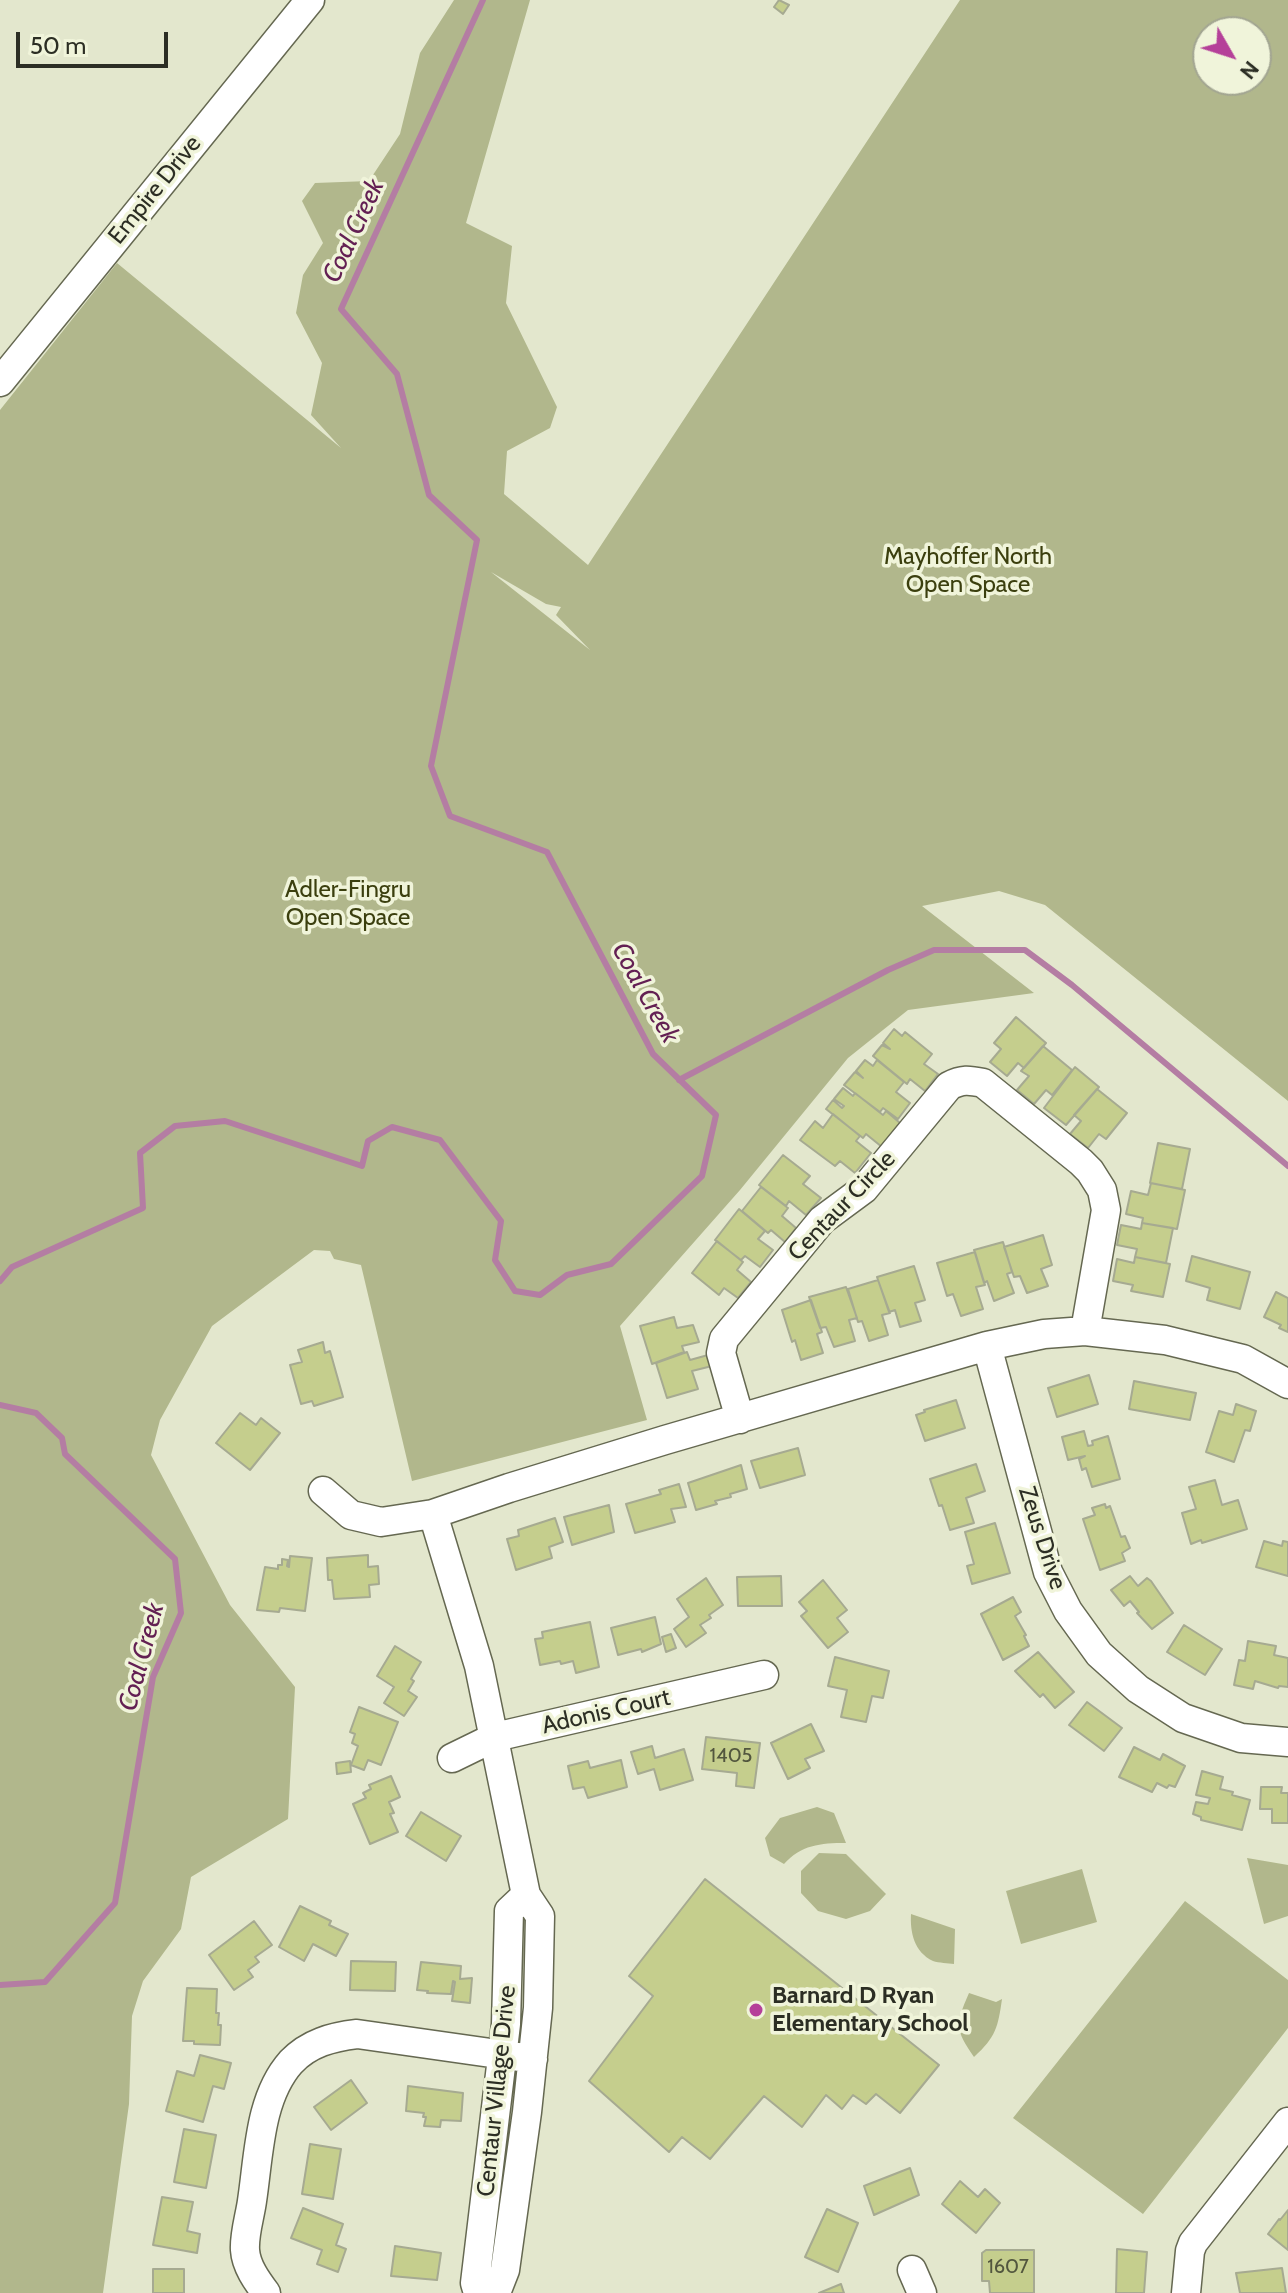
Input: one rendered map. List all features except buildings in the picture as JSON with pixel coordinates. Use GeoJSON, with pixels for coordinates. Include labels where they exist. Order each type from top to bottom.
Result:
{"type":"FeatureCollection","features":[{"type":"Feature","properties":{"kind":"street","name":"Empire Drive"},"geometry":{"type":"LineString","coordinates":[[0,382],[310,0]]}},
{"type":"Feature","properties":{"kind":"street","name":"Centaur Circle"},"geometry":{"type":"LineString","coordinates":[[740,1419],[721,1353],[724,1339],[822,1220],[864,1189],[949,1086],[958,1081],[983,1083],[1081,1162],[1102,1190],[1106,1210],[1085,1331]]}},
{"type":"Feature","properties":{"kind":"street"},"geometry":{"type":"LineString","coordinates":[[323,1491],[351,1515],[381,1522],[433,1514],[622,1453],[987,1346],[1044,1334],[1085,1331],[1165,1340],[1243,1359],[1288,1384]]}},
{"type":"Feature","properties":{"kind":"street","name":"Zeus Drive"},"geometry":{"type":"LineString","coordinates":[[987,1346],[1048,1572],[1068,1611],[1099,1654],[1138,1689],[1183,1718],[1241,1738],[1288,1742]]}},
{"type":"Feature","properties":{"kind":"street","name":"Centaur Village Drive"},"geometry":{"type":"LineString","coordinates":[[433,1514],[479,1666],[526,1895],[540,1916],[538,2008],[533,2059],[505,2270],[496,2293]]}},
{"type":"Feature","properties":{"kind":"street","name":"Adonis Court"},"geometry":{"type":"LineString","coordinates":[[452,1758],[495,1737],[764,1675]]}},
{"type":"Feature","properties":{"kind":"street","name":"Centaur Village Drive"},"geometry":{"type":"LineString","coordinates":[[478,2293],[475,2283],[508,2005],[509,1911],[526,1895]]}},
{"type":"Feature","properties":{"kind":"street"},"geometry":{"type":"LineString","coordinates":[[266,2293],[254,2277],[245,2251],[266,2111],[276,2081],[293,2060],[310,2046],[333,2037],[357,2034],[533,2059]]}},
{"type":"Feature","properties":{"kind":"street"},"geometry":{"type":"LineString","coordinates":[[1186,2293],[1193,2243],[1288,2122]]}},
{"type":"Feature","properties":{"kind":"green space"},"geometry":{"type":"Polygon","coordinates":[[[454,0],[530,0],[466,223],[512,246],[506,303],[557,407],[550,428],[507,451],[504,494],[588,565],[960,0],[1288,0],[1288,1101],[1045,905],[999,891],[922,906],[1034,993],[908,1010],[848,1058],[740,1190],[620,1326],[647,1420],[412,1481],[361,1265],[334,1259],[330,1251],[314,1250],[212,1326],[160,1420],[151,1455],[230,1605],[295,1687],[288,1819],[191,1877],[181,1929],[143,1981],[132,2016],[129,2104],[103,2293],[0,2293],[0,410],[117,263],[341,448],[311,415],[322,363],[296,313],[303,275],[323,243],[302,201],[315,183],[369,181],[400,134],[420,53],[454,0]],[[491,572],[590,650],[556,615],[561,607],[546,604],[491,572]]]}},
{"type":"Feature","properties":{"kind":"green space"},"geometry":{"type":"Polygon","coordinates":[[[817,1807],[834,1813],[846,1843],[812,1846],[784,1864],[770,1856],[765,1838],[780,1818],[817,1807]]]}},
{"type":"Feature","properties":{"kind":"green space"},"geometry":{"type":"Polygon","coordinates":[[[819,1853],[846,1854],[886,1894],[870,1911],[846,1919],[818,1911],[801,1893],[801,1871],[819,1853]]]}},
{"type":"Feature","properties":{"kind":"green space"},"geometry":{"type":"Polygon","coordinates":[[[1247,1858],[1288,1865],[1288,1916],[1264,1924],[1247,1858]]]}},
{"type":"Feature","properties":{"kind":"green space"},"geometry":{"type":"Polygon","coordinates":[[[1082,1869],[1097,1922],[1021,1944],[1006,1891],[1082,1869]]]}},
{"type":"Feature","properties":{"kind":"green space"},"geometry":{"type":"Polygon","coordinates":[[[1185,1901],[1288,1980],[1288,2028],[1143,2214],[1013,2118],[1185,1901]]]}},
{"type":"Feature","properties":{"kind":"green space"},"geometry":{"type":"Polygon","coordinates":[[[911,1914],[955,1929],[954,1964],[933,1961],[921,1952],[911,1928],[911,1914]]]}},
{"type":"Feature","properties":{"kind":"green space"},"geometry":{"type":"Polygon","coordinates":[[[969,1993],[996,2002],[1002,1999],[995,2031],[974,2057],[963,2040],[959,2026],[969,1993]]]}},
{"type":"Feature","properties":{"kind":"waterway","name":"Coal Creek"},"geometry":{"type":"LineString","coordinates":[[0,1281],[12,1267],[143,1208],[140,1153],[175,1126],[225,1121],[362,1166],[368,1141],[392,1127],[440,1140],[501,1221],[495,1260],[515,1291],[540,1295],[567,1275],[611,1264],[702,1176],[716,1115],[653,1054],[547,852],[450,816],[431,766],[477,540],[429,495],[397,374],[341,309],[483,0]]}},
{"type":"Feature","properties":{"kind":"waterway"},"geometry":{"type":"LineString","coordinates":[[679,1080],[888,970],[934,950],[1025,950],[1072,985],[1288,1166]]}},
{"type":"Feature","properties":{"kind":"waterway","name":"Coal Creek"},"geometry":{"type":"LineString","coordinates":[[0,1405],[36,1413],[62,1438],[65,1454],[175,1559],[181,1613],[153,1677],[115,1903],[45,1982],[0,1985]]}},
{"type":"Feature","properties":{"kind":"place","name":"Barnard D Ryan Elementary School"},"geometry":{"type":"Point","coordinates":[756,2010]}},
{"type":"Feature","properties":{"kind":"park label","name":"Mayhoffer North Open Space"},"geometry":{"type":"Point","coordinates":[968,571]}},
{"type":"Feature","properties":{"kind":"park label","name":"Adler-Fingru Open Space"},"geometry":{"type":"Point","coordinates":[348,904]}}]}
